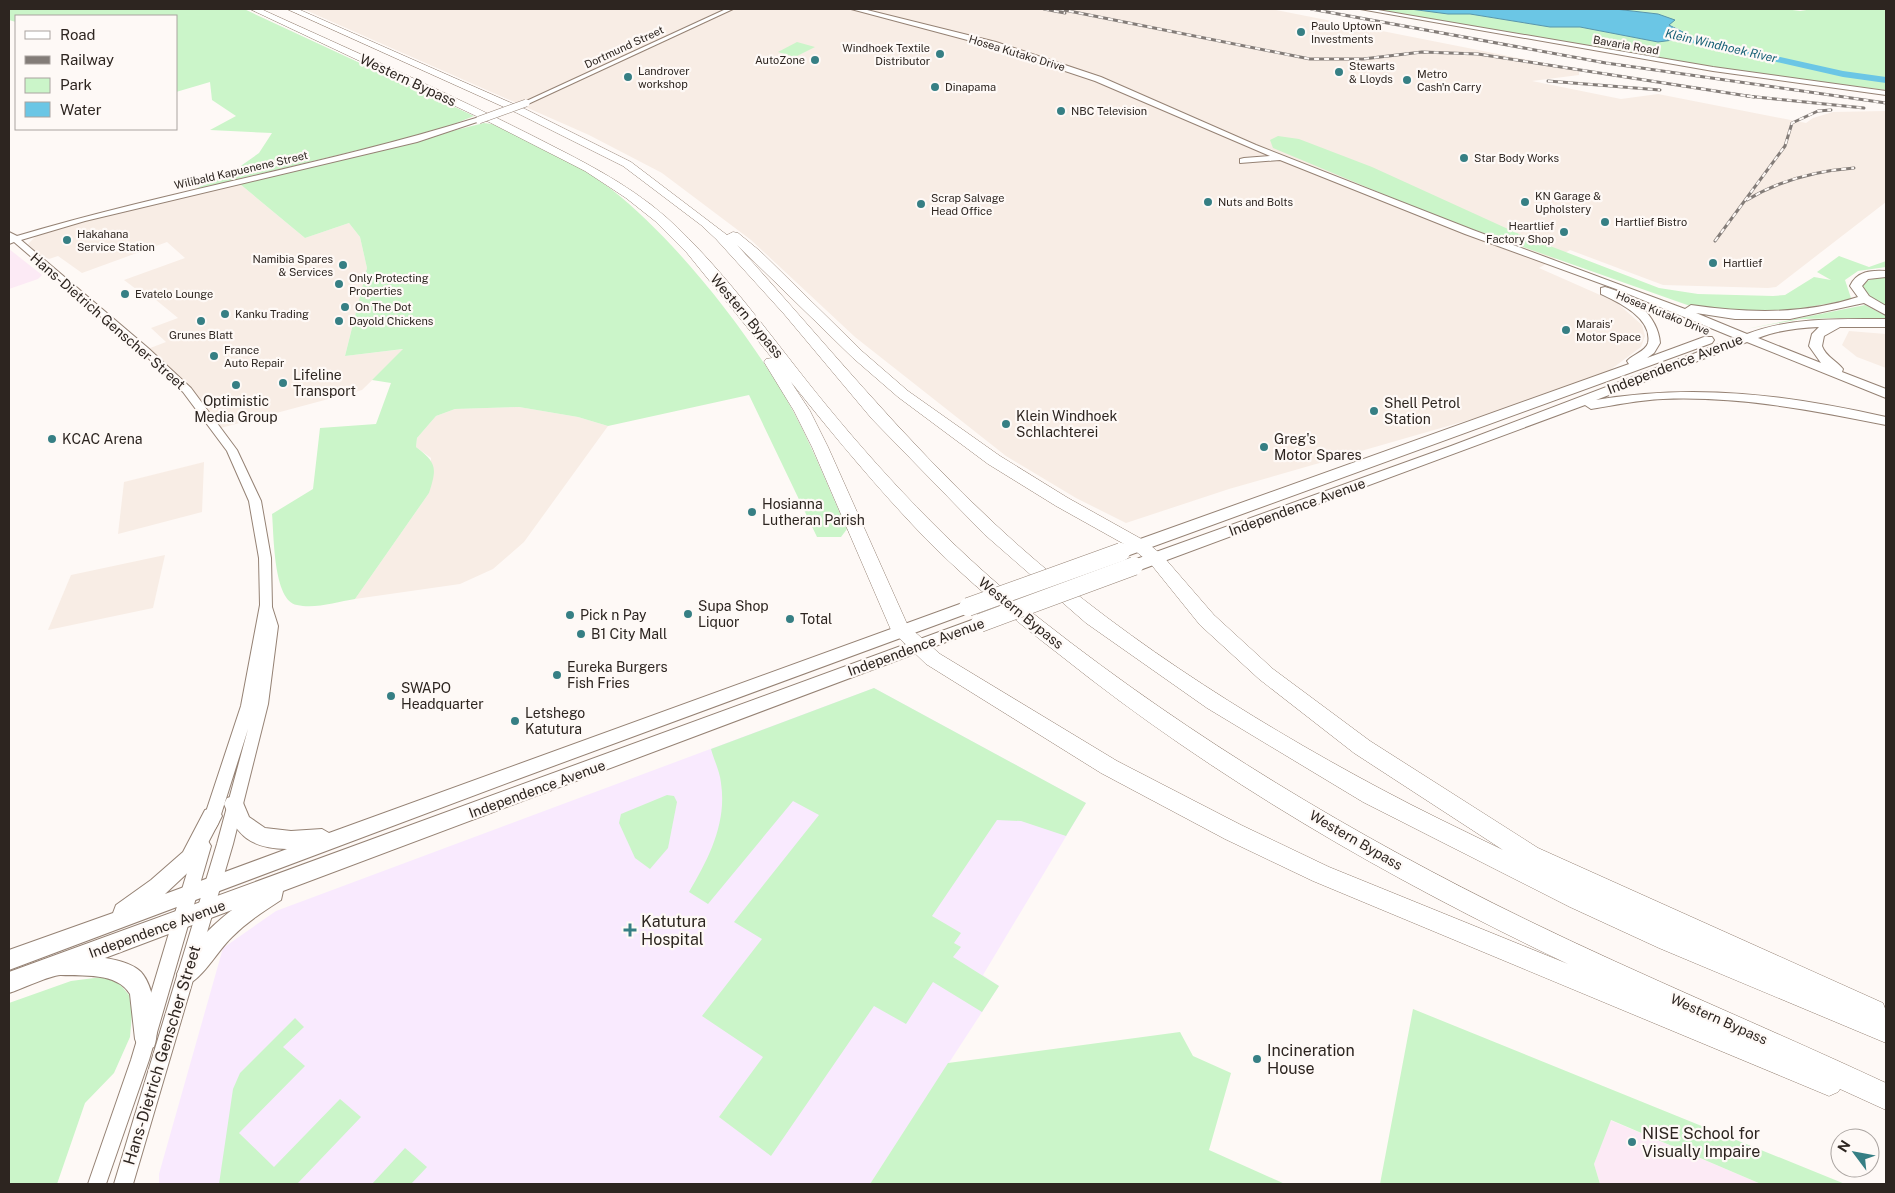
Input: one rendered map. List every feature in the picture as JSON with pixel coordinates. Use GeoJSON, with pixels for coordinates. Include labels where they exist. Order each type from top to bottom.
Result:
{"type":"FeatureCollection","features":[{"type":"Feature","properties":{"kind":"highway","name":"Western Bypass"},"geometry":{"type":"LineString","coordinates":[[254,9],[495,121],[589,169],[630,195],[659,218],[692,250],[870,466],[923,525],[969,569],[1031,623],[1159,719],[1246,777],[1422,879],[1516,927],[1886,1097]]}},
{"type":"Feature","properties":{"kind":"highway","name":"Western Bypass"},"geometry":{"type":"LineString","coordinates":[[291,9],[521,112],[627,164],[721,236],[789,311],[878,416],[990,530],[1093,618],[1214,702],[1372,795],[1587,903],[1886,1030]]}},
{"type":"Feature","properties":{"kind":"highway"},"geometry":{"type":"LineString","coordinates":[[627,164],[671,189],[755,254],[830,329],[903,394],[994,460],[1148,552],[1207,620],[1266,674],[1362,747],[1522,850],[1661,916],[1886,1018]]}},
{"type":"Feature","properties":{"kind":"highway"},"geometry":{"type":"LineString","coordinates":[[692,250],[698,266],[761,346],[802,411],[824,455],[876,580],[901,630],[934,660],[1101,762],[1233,832],[1321,874],[1886,1106]]}},
{"type":"Feature","properties":{"kind":"main road","name":"Hosea Kutako Drive"},"geometry":{"type":"LineString","coordinates":[[854,9],[943,30],[1013,50],[1098,79],[1242,141],[1264,143],[1275,154],[1469,232],[1597,287],[1886,394]]}},
{"type":"Feature","properties":{"kind":"main road"},"geometry":{"type":"LineString","coordinates":[[983,50],[1013,50]]}},
{"type":"Feature","properties":{"kind":"main road"},"geometry":{"type":"LineString","coordinates":[[1242,141],[1245,149],[1243,159],[1290,160]]}},
{"type":"Feature","properties":{"kind":"main road","name":"Hosea Kutako Drive"},"geometry":{"type":"LineString","coordinates":[[1469,232],[1620,287],[1886,403]]}},
{"type":"Feature","properties":{"kind":"main road"},"geometry":{"type":"LineString","coordinates":[[1886,274],[1864,276],[1858,280],[1856,286],[1865,299],[1886,312]]}},
{"type":"Feature","properties":{"kind":"main road"},"geometry":{"type":"LineString","coordinates":[[1597,287],[1622,300],[1645,316],[1655,334],[1654,343],[1650,350],[1602,376]]}},
{"type":"Feature","properties":{"kind":"main road"},"geometry":{"type":"LineString","coordinates":[[1620,287],[1679,306],[1711,312],[1750,316],[1790,315]]}},
{"type":"Feature","properties":{"kind":"main road","name":"Independence Avenue"},"geometry":{"type":"LineString","coordinates":[[9,983],[1134,566],[1148,552],[1602,376],[1732,336],[1790,315],[1838,307],[1865,299]]}},
{"type":"Feature","properties":{"kind":"main road"},"geometry":{"type":"LineString","coordinates":[[1842,322],[1820,331],[1815,340],[1815,346],[1833,367],[1864,385]]}},
{"type":"Feature","properties":{"kind":"main road","name":"Independence Avenue"},"geometry":{"type":"LineString","coordinates":[[9,960],[901,630],[1121,552],[1148,552],[1544,416],[1732,336],[1785,325],[1842,322],[1886,323]]}},
{"type":"Feature","properties":{"kind":"main road"},"geometry":{"type":"LineString","coordinates":[[1544,416],[1586,405],[1662,395],[1699,395],[1800,404],[1886,421]]}},
{"type":"Feature","properties":{"kind":"main road"},"geometry":{"type":"LineString","coordinates":[[234,804],[243,824],[257,834],[272,840],[343,836]]}},
{"type":"Feature","properties":{"kind":"main road"},"geometry":{"type":"LineString","coordinates":[[107,923],[176,872],[190,858],[212,816]]}},
{"type":"Feature","properties":{"kind":"main road"},"geometry":{"type":"LineString","coordinates":[[188,974],[209,943],[229,923],[306,874]]}},
{"type":"Feature","properties":{"kind":"main road"},"geometry":{"type":"LineString","coordinates":[[56,966],[112,968],[127,976],[139,987],[146,1039]]}},
{"type":"Feature","properties":{"kind":"street","name":"Dortmund Street"},"geometry":{"type":"LineString","coordinates":[[479,120],[526,103],[730,9]]}},
{"type":"Feature","properties":{"kind":"street","name":"Bavaria Road"},"geometry":{"type":"LineString","coordinates":[[1363,9],[1713,70],[1886,93]]}},
{"type":"Feature","properties":{"kind":"street","name":"Wilibald Kapuenene Street"},"geometry":{"type":"LineString","coordinates":[[11,238],[414,140],[479,120]]}},
{"type":"Feature","properties":{"kind":"street","name":"Hans-Dietrich Genscher Street"},"geometry":{"type":"LineString","coordinates":[[11,238],[145,350],[187,390],[232,450],[248,482],[261,524],[265,558],[266,605],[248,706],[180,920],[146,1039],[97,1184]]}},
{"type":"Feature","properties":{"kind":"street","name":"Hans-Dietrich Genscher Street"},"geometry":{"type":"LineString","coordinates":[[123,1184],[188,974],[261,704],[272,626],[266,605]]}},
{"type":"Feature","properties":{"kind":"shaded area"},"geometry":{"type":"Polygon","coordinates":[[[303,9],[1271,9],[1579,70],[1579,75],[1532,81],[1621,99],[1658,94],[1806,123],[1813,118],[1833,112],[1886,111],[1886,202],[1776,287],[1663,285],[1570,250],[1539,268],[1616,302],[1642,325],[1645,336],[1641,347],[1602,376],[1528,403],[1229,489],[1126,523],[1076,498],[1006,456],[855,337],[751,240],[662,173],[589,135],[303,9]]]}},
{"type":"Feature","properties":{"kind":"shaded area"},"geometry":{"type":"Polygon","coordinates":[[[240,184],[305,238],[349,223],[360,237],[367,268],[345,356],[404,349],[362,390],[217,429],[145,350],[166,342],[151,328],[178,318],[150,295],[144,295],[124,280],[185,258],[167,242],[82,273],[58,256],[49,259],[38,254],[28,244],[38,234],[80,222],[240,184]]]}},
{"type":"Feature","properties":{"kind":"shaded area"},"geometry":{"type":"Polygon","coordinates":[[[9,249],[42,275],[38,279],[9,289],[9,249]]]}},
{"type":"Feature","properties":{"kind":"shaded area"},"geometry":{"type":"Polygon","coordinates":[[[1849,331],[1886,334],[1886,368],[1857,357],[1842,345],[1849,331]]]}},
{"type":"Feature","properties":{"kind":"shaded area"},"geometry":{"type":"Polygon","coordinates":[[[519,407],[578,417],[608,426],[524,542],[493,569],[460,584],[355,599],[429,493],[431,458],[416,447],[417,438],[436,416],[455,409],[519,407]]]}},
{"type":"Feature","properties":{"kind":"shaded area"},"geometry":{"type":"Polygon","coordinates":[[[204,462],[202,512],[118,534],[124,482],[204,462]]]}},
{"type":"Feature","properties":{"kind":"shaded area"},"geometry":{"type":"Polygon","coordinates":[[[165,555],[153,608],[48,630],[71,575],[165,555]]]}},
{"type":"Feature","properties":{"kind":"shaded area","name":"Katutura Hospital"},"geometry":{"type":"Polygon","coordinates":[[[874,688],[1086,803],[983,975],[999,986],[870,1184],[159,1184],[159,1174],[223,948],[276,911],[874,688]]]}},
{"type":"Feature","properties":{"kind":"shaded area","name":"NISE School for Visually Impaire"},"geometry":{"type":"Polygon","coordinates":[[[1610,1120],[1761,1184],[1600,1184],[1594,1164],[1610,1120]]]}},
{"type":"Feature","properties":{"kind":"green space"},"geometry":{"type":"Polygon","coordinates":[[[9,9],[244,9],[474,116],[444,128],[396,141],[193,190],[235,170],[259,153],[272,133],[210,130],[236,116],[212,100],[210,82],[178,91],[178,15],[15,15],[15,22],[9,20],[9,9]]]}},
{"type":"Feature","properties":{"kind":"green space"},"geometry":{"type":"Polygon","coordinates":[[[1373,9],[1410,9],[1448,14],[1470,14],[1550,27],[1580,27],[1658,42],[1683,31],[1668,24],[1674,20],[1658,14],[1615,9],[1785,9],[1800,11],[1813,9],[1886,9],[1886,90],[1742,72],[1373,9]]]}},
{"type":"Feature","properties":{"kind":"green space"},"geometry":{"type":"Polygon","coordinates":[[[797,42],[815,47],[795,57],[778,52],[797,42]]]}},
{"type":"Feature","properties":{"kind":"green space"},"geometry":{"type":"Polygon","coordinates":[[[484,123],[492,124],[538,146],[598,179],[634,208],[701,279],[760,357],[796,417],[847,529],[841,537],[817,537],[749,395],[608,426],[578,417],[519,407],[455,409],[436,416],[417,438],[416,447],[428,457],[433,467],[434,472],[429,493],[355,599],[311,606],[297,605],[289,601],[283,592],[276,566],[272,514],[313,489],[320,428],[376,424],[391,383],[372,380],[403,349],[345,356],[367,268],[360,237],[349,223],[305,238],[240,184],[484,123]]]}},
{"type":"Feature","properties":{"kind":"green space"},"geometry":{"type":"Polygon","coordinates":[[[1278,136],[1299,139],[1372,167],[1519,234],[1659,288],[1698,294],[1785,295],[1814,277],[1831,280],[1817,272],[1839,256],[1869,267],[1886,261],[1886,267],[1858,271],[1845,280],[1851,298],[1849,300],[1774,313],[1693,307],[1438,217],[1273,148],[1270,140],[1278,136]]]}},
{"type":"Feature","properties":{"kind":"green space"},"geometry":{"type":"Polygon","coordinates":[[[1878,277],[1886,277],[1886,310],[1862,291],[1862,283],[1878,277]]]}},
{"type":"Feature","properties":{"kind":"green space"},"geometry":{"type":"Polygon","coordinates":[[[1865,305],[1886,316],[1886,320],[1846,318],[1801,319],[1746,329],[1865,305]]]}},
{"type":"Feature","properties":{"kind":"green space"},"geometry":{"type":"Polygon","coordinates":[[[874,688],[1086,803],[1066,836],[1021,821],[997,820],[932,916],[961,933],[954,943],[961,947],[953,957],[999,986],[982,1012],[933,982],[906,1024],[874,1006],[771,1156],[719,1117],[763,1057],[702,1016],[762,939],[734,922],[819,815],[793,801],[708,904],[689,892],[715,840],[719,826],[722,798],[718,770],[711,749],[874,688]]]}},
{"type":"Feature","properties":{"kind":"green space"},"geometry":{"type":"Polygon","coordinates":[[[667,795],[674,796],[677,802],[668,848],[650,869],[635,858],[619,823],[621,814],[667,795]]]}},
{"type":"Feature","properties":{"kind":"green space"},"geometry":{"type":"Polygon","coordinates":[[[102,977],[118,982],[129,995],[132,1013],[130,1037],[114,1073],[85,1103],[57,1184],[9,1184],[9,1003],[71,981],[102,977]]]}},
{"type":"Feature","properties":{"kind":"green space"},"geometry":{"type":"Polygon","coordinates":[[[1413,1009],[1845,1184],[1761,1184],[1611,1120],[1594,1164],[1600,1184],[1380,1184],[1413,1009]]]}},
{"type":"Feature","properties":{"kind":"green space"},"geometry":{"type":"Polygon","coordinates":[[[295,1018],[304,1027],[283,1047],[305,1066],[239,1133],[274,1167],[340,1099],[361,1117],[297,1184],[219,1184],[233,1089],[240,1073],[295,1018]]]}},
{"type":"Feature","properties":{"kind":"green space"},"geometry":{"type":"Polygon","coordinates":[[[1180,1032],[1193,1056],[1231,1073],[1209,1150],[1285,1184],[870,1184],[948,1063],[1180,1032]]]}},
{"type":"Feature","properties":{"kind":"green space"},"geometry":{"type":"Polygon","coordinates":[[[405,1148],[427,1167],[411,1184],[372,1184],[405,1148]]]}},
{"type":"Feature","properties":{"kind":"water"},"geometry":{"type":"Polygon","coordinates":[[[1410,9],[1615,9],[1658,14],[1675,20],[1669,25],[1683,32],[1673,40],[1658,42],[1580,27],[1550,27],[1470,14],[1448,14],[1410,9]]]}},
{"type":"Feature","properties":{"kind":"waterway","name":"Klein Windhoek River"},"geometry":{"type":"LineString","coordinates":[[1655,32],[1843,74],[1886,80]]}},
{"type":"Feature","properties":{"kind":"railway"},"geometry":{"type":"LineString","coordinates":[[1044,9],[1065,13]]}},
{"type":"Feature","properties":{"kind":"railway"},"geometry":{"type":"LineString","coordinates":[[1059,9],[1310,59],[1363,59],[1422,52],[1478,54],[1749,96]]}},
{"type":"Feature","properties":{"kind":"railway"},"geometry":{"type":"LineString","coordinates":[[1311,9],[1606,63],[1886,103]]}},
{"type":"Feature","properties":{"kind":"railway"},"geometry":{"type":"LineString","coordinates":[[1548,81],[1660,90]]}},
{"type":"Feature","properties":{"kind":"railway"},"geometry":{"type":"LineString","coordinates":[[1749,96],[1864,108]]}},
{"type":"Feature","properties":{"kind":"railway"},"geometry":{"type":"LineString","coordinates":[[1749,96],[1754,97]]}},
{"type":"Feature","properties":{"kind":"railway"},"geometry":{"type":"LineString","coordinates":[[1715,241],[1785,146],[1792,123],[1818,111],[1831,110]]}},
{"type":"Feature","properties":{"kind":"railway"},"geometry":{"type":"LineString","coordinates":[[1747,200],[1772,187],[1798,178],[1825,171],[1854,168]]}},
{"type":"Feature","properties":{"kind":"place","name":"Paulo Uptown Investments"},"geometry":{"type":"Point","coordinates":[1301,32]}},
{"type":"Feature","properties":{"kind":"place","name":"Windhoek Textile Distributor"},"geometry":{"type":"Point","coordinates":[940,54]}},
{"type":"Feature","properties":{"kind":"place","name":"AutoZone"},"geometry":{"type":"Point","coordinates":[815,60]}},
{"type":"Feature","properties":{"kind":"place","name":"Stewarts & Lloyds"},"geometry":{"type":"Point","coordinates":[1339,72]}},
{"type":"Feature","properties":{"kind":"place","name":"Landrover workshop"},"geometry":{"type":"Point","coordinates":[628,77]}},
{"type":"Feature","properties":{"kind":"place","name":"Metro Cash'n Carry"},"geometry":{"type":"Point","coordinates":[1407,80]}},
{"type":"Feature","properties":{"kind":"place","name":"Dinapama"},"geometry":{"type":"Point","coordinates":[935,87]}},
{"type":"Feature","properties":{"kind":"place","name":"NBC Television"},"geometry":{"type":"Point","coordinates":[1061,111]}},
{"type":"Feature","properties":{"kind":"place","name":"Star Body Works"},"geometry":{"type":"Point","coordinates":[1464,158]}},
{"type":"Feature","properties":{"kind":"place","name":"Nuts and Bolts"},"geometry":{"type":"Point","coordinates":[1208,202]}},
{"type":"Feature","properties":{"kind":"place","name":"KN Garage & Upholstery"},"geometry":{"type":"Point","coordinates":[1525,202]}},
{"type":"Feature","properties":{"kind":"place","name":"Scrap Salvage Head Office"},"geometry":{"type":"Point","coordinates":[921,204]}},
{"type":"Feature","properties":{"kind":"place","name":"Hartlief Bistro"},"geometry":{"type":"Point","coordinates":[1605,222]}},
{"type":"Feature","properties":{"kind":"place","name":"Heartlief Factory Shop"},"geometry":{"type":"Point","coordinates":[1564,232]}},
{"type":"Feature","properties":{"kind":"place","name":"Hakahana Service Station"},"geometry":{"type":"Point","coordinates":[67,240]}},
{"type":"Feature","properties":{"kind":"place","name":"Hartlief"},"geometry":{"type":"Point","coordinates":[1713,263]}},
{"type":"Feature","properties":{"kind":"place","name":"Namibia Spares & Services"},"geometry":{"type":"Point","coordinates":[343,265]}},
{"type":"Feature","properties":{"kind":"place","name":"Only Protecting Properties"},"geometry":{"type":"Point","coordinates":[339,284]}},
{"type":"Feature","properties":{"kind":"place","name":"Evatelo Lounge"},"geometry":{"type":"Point","coordinates":[125,294]}},
{"type":"Feature","properties":{"kind":"place","name":"On The Dot"},"geometry":{"type":"Point","coordinates":[345,307]}},
{"type":"Feature","properties":{"kind":"place","name":"Kanku Trading"},"geometry":{"type":"Point","coordinates":[225,314]}},
{"type":"Feature","properties":{"kind":"place","name":"Grunes Blatt"},"geometry":{"type":"Point","coordinates":[201,321]}},
{"type":"Feature","properties":{"kind":"place","name":"Dayold Chickens"},"geometry":{"type":"Point","coordinates":[339,321]}},
{"type":"Feature","properties":{"kind":"place","name":"Marais' Motor Space"},"geometry":{"type":"Point","coordinates":[1566,330]}},
{"type":"Feature","properties":{"kind":"place","name":"France Auto Repair"},"geometry":{"type":"Point","coordinates":[214,356]}},
{"type":"Feature","properties":{"kind":"place","name":"Lifeline Transport"},"geometry":{"type":"Point","coordinates":[283,383]}},
{"type":"Feature","properties":{"kind":"place","name":"Optimistic Media Group"},"geometry":{"type":"Point","coordinates":[236,385]}},
{"type":"Feature","properties":{"kind":"place","name":"Shell Petrol Station"},"geometry":{"type":"Point","coordinates":[1374,411]}},
{"type":"Feature","properties":{"kind":"place","name":"Klein Windhoek Schlachterei"},"geometry":{"type":"Point","coordinates":[1006,424]}},
{"type":"Feature","properties":{"kind":"place","name":"KCAC Arena"},"geometry":{"type":"Point","coordinates":[52,439]}},
{"type":"Feature","properties":{"kind":"place","name":"Greg's Motor Spares"},"geometry":{"type":"Point","coordinates":[1264,447]}},
{"type":"Feature","properties":{"kind":"place","name":"Hosianna Lutheran Parish"},"geometry":{"type":"Point","coordinates":[752,512]}},
{"type":"Feature","properties":{"kind":"place","name":"Supa Shop Liquor"},"geometry":{"type":"Point","coordinates":[688,614]}},
{"type":"Feature","properties":{"kind":"place","name":"Pick n Pay"},"geometry":{"type":"Point","coordinates":[570,615]}},
{"type":"Feature","properties":{"kind":"place","name":"Total"},"geometry":{"type":"Point","coordinates":[790,619]}},
{"type":"Feature","properties":{"kind":"place","name":"B1 City Mall"},"geometry":{"type":"Point","coordinates":[581,634]}},
{"type":"Feature","properties":{"kind":"place","name":"Eureka Burgers Fish Fries"},"geometry":{"type":"Point","coordinates":[557,675]}},
{"type":"Feature","properties":{"kind":"place","name":"SWAPO Headquarter"},"geometry":{"type":"Point","coordinates":[391,696]}},
{"type":"Feature","properties":{"kind":"place","name":"Letshego Katutura"},"geometry":{"type":"Point","coordinates":[515,721]}},
{"type":"Feature","properties":{"kind":"place","name":"Katutura Hospital"},"geometry":{"type":"Point","coordinates":[630,930]}},
{"type":"Feature","properties":{"kind":"place","name":"Incineration House"},"geometry":{"type":"Point","coordinates":[1257,1059]}},
{"type":"Feature","properties":{"kind":"place","name":"NISE School for Visually Impaire"},"geometry":{"type":"Point","coordinates":[1632,1142]}}]}
